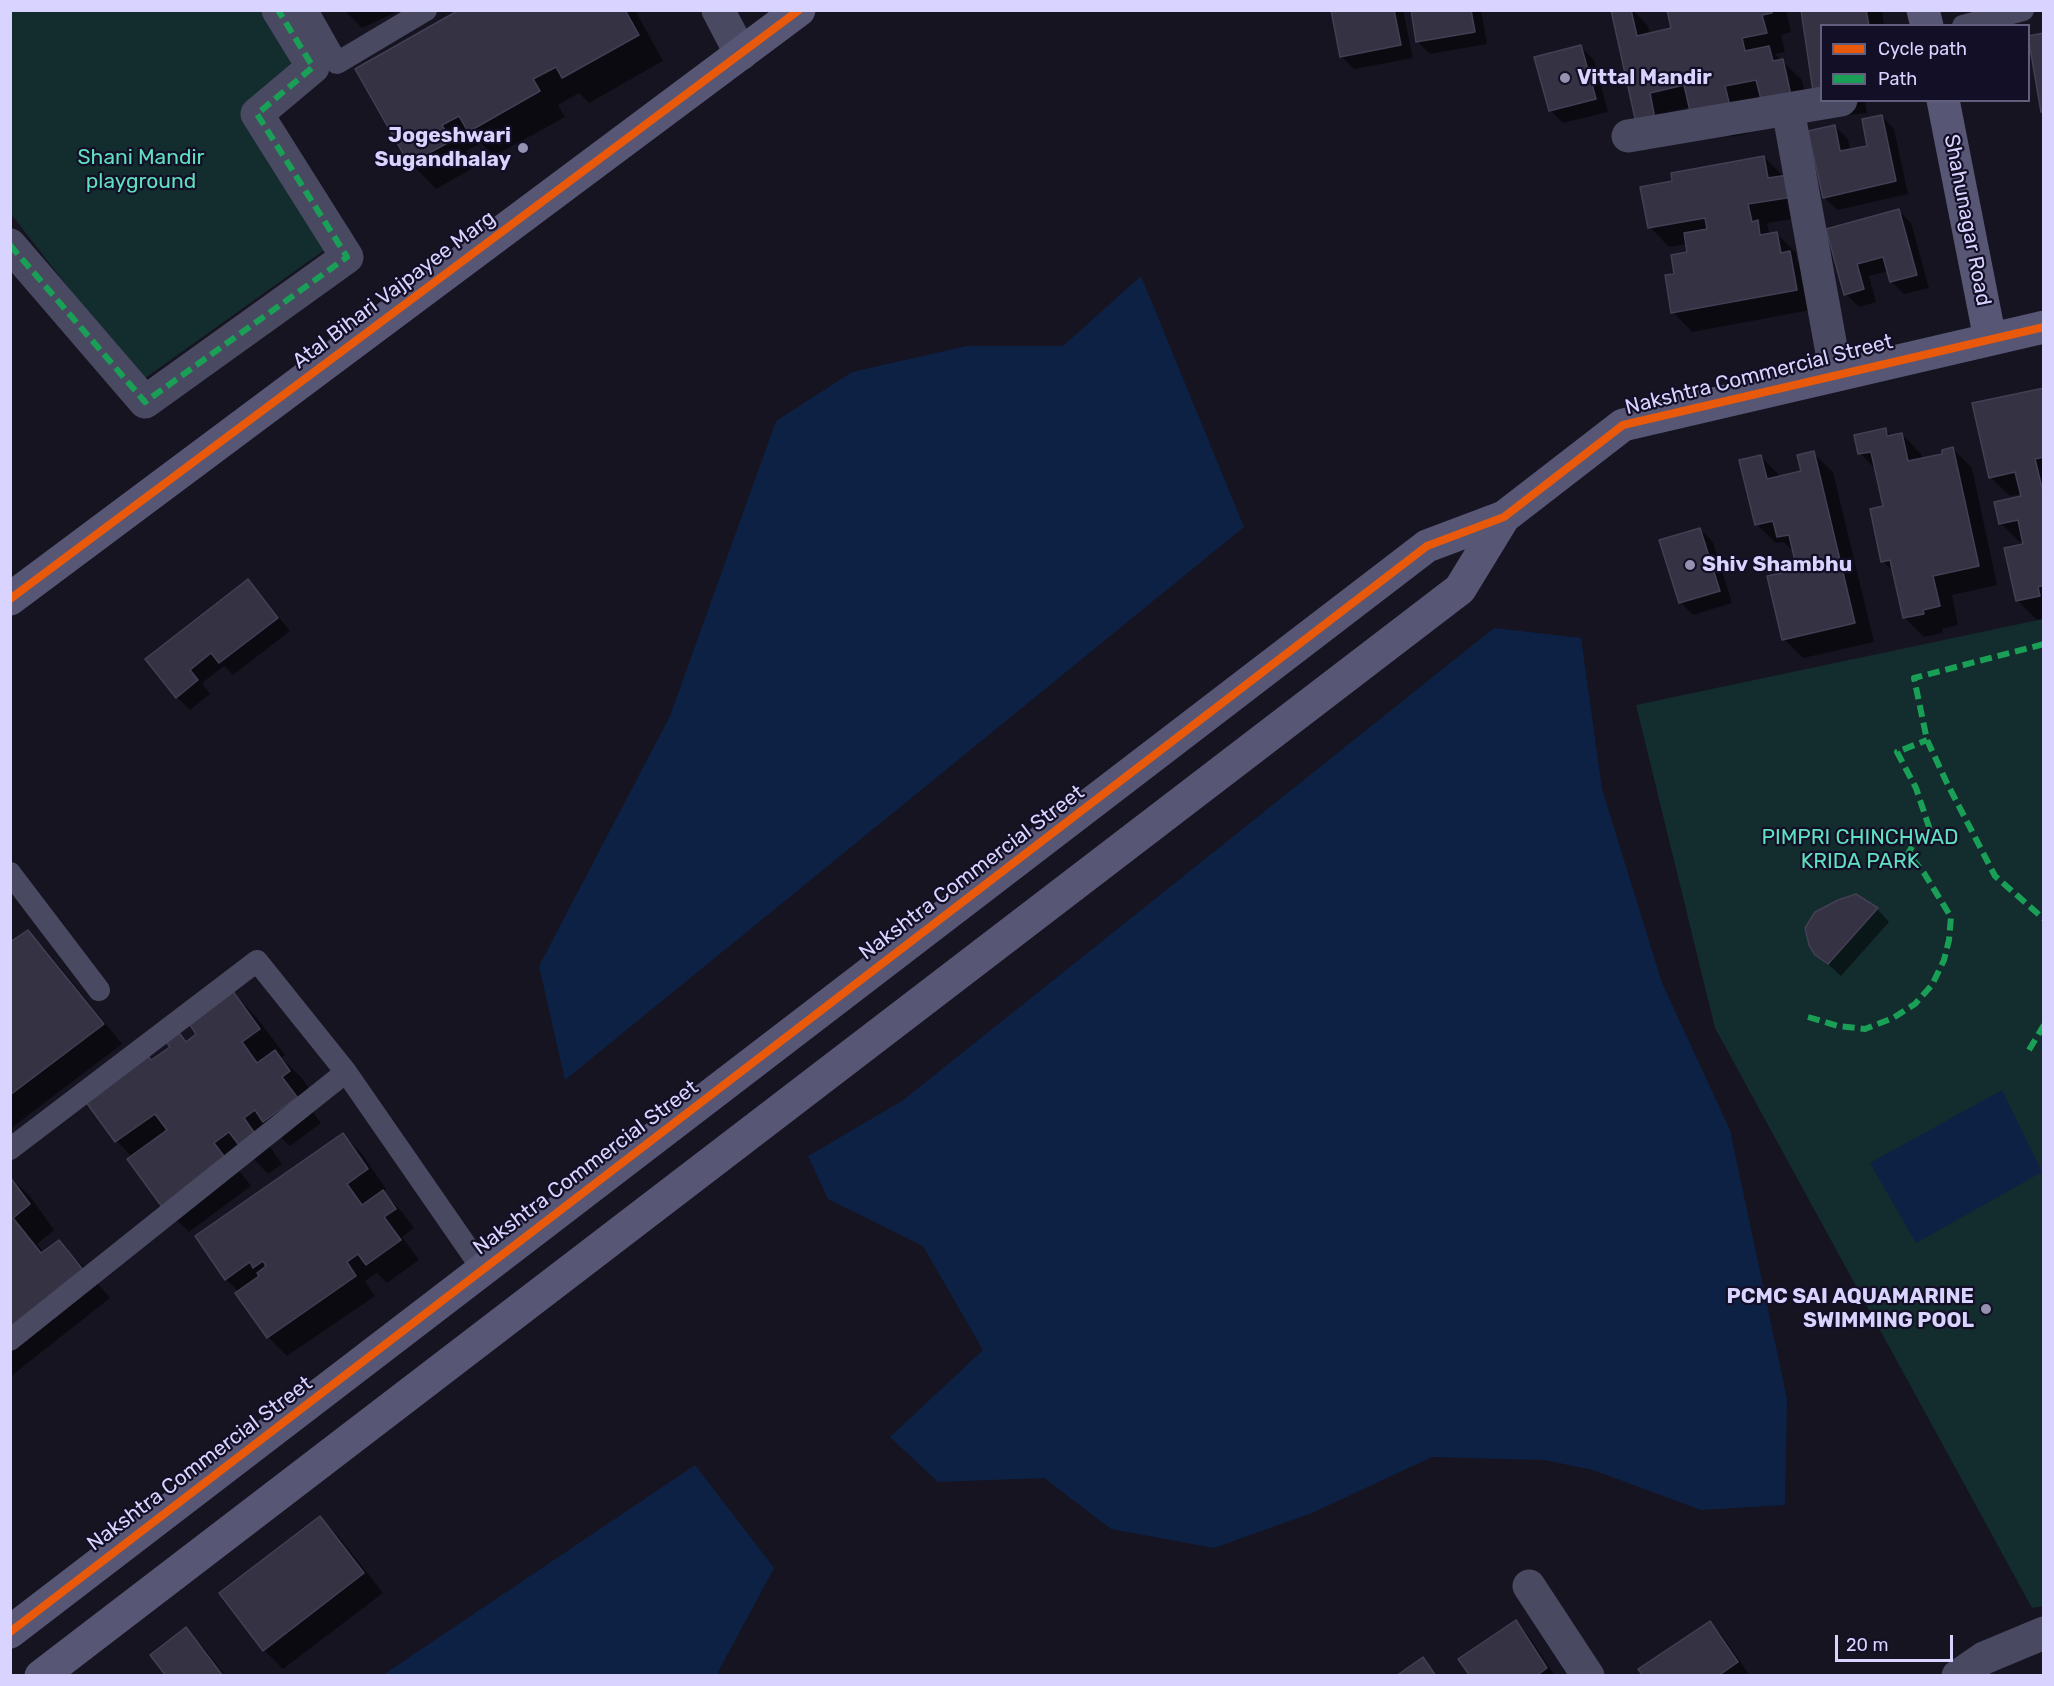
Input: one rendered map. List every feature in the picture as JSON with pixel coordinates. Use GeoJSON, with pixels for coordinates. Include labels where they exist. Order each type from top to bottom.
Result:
{"type":"FeatureCollection","features":[{"type":"Feature","properties":{"kind":"street"},"geometry":{"type":"LineString","coordinates":[[10,245],[145,402],[347,257],[257,114],[313,67],[278,10]]}},
{"type":"Feature","properties":{"kind":"street"},"geometry":{"type":"LineString","coordinates":[[718,10],[741,54]]}},
{"type":"Feature","properties":{"kind":"street","name":"Atal Bihari Vajpayee Marg"},"geometry":{"type":"LineString","coordinates":[[10,599],[799,10]]}},
{"type":"Feature","properties":{"kind":"street"},"geometry":{"type":"LineString","coordinates":[[1628,136],[1829,102]]}},
{"type":"Feature","properties":{"kind":"street","name":"Shahunagar Road"},"geometry":{"type":"LineString","coordinates":[[1943,102],[1990,339]]}},
{"type":"Feature","properties":{"kind":"street"},"geometry":{"type":"LineString","coordinates":[[1788,109],[1836,375]]}},
{"type":"Feature","properties":{"kind":"street","name":"Nakshtra Commercial Street"},"geometry":{"type":"LineString","coordinates":[[10,1632],[1427,546],[1504,517],[1623,425],[2043,327]]}},
{"type":"Feature","properties":{"kind":"street","name":"Nakshtra Commercial Street"},"geometry":{"type":"LineString","coordinates":[[41,1676],[1460,589],[1504,517]]}},
{"type":"Feature","properties":{"kind":"street"},"geometry":{"type":"LineString","coordinates":[[1529,1587],[1588,1676]]}},
{"type":"Feature","properties":{"kind":"street"},"geometry":{"type":"LineString","coordinates":[[1958,1676],[1984,1658],[2043,1633]]}},
{"type":"Feature","properties":{"kind":"lane"},"geometry":{"type":"LineString","coordinates":[[307,10],[337,63],[426,10]]}},
{"type":"Feature","properties":{"kind":"lane"},"geometry":{"type":"LineString","coordinates":[[1970,24],[2023,10]]}},
{"type":"Feature","properties":{"kind":"lane"},"geometry":{"type":"LineString","coordinates":[[10,873],[99,990]]}},
{"type":"Feature","properties":{"kind":"lane"},"geometry":{"type":"LineString","coordinates":[[10,1149],[257,961],[346,1072],[483,1270]]}},
{"type":"Feature","properties":{"kind":"lane"},"geometry":{"type":"LineString","coordinates":[[10,1340],[346,1072]]}},
{"type":"Feature","properties":{"kind":"green space","name":"Shani Mandir playground"},"geometry":{"type":"Polygon","coordinates":[[[278,10],[313,67],[257,114],[351,231],[141,381],[11,214],[11,11],[278,10]]]}},
{"type":"Feature","properties":{"kind":"green space","name":"PIMPRI CHINCHWAD KRIDA PARK"},"geometry":{"type":"Polygon","coordinates":[[[2043,619],[2043,1606],[2032,1608],[1715,1028],[1636,705],[2043,619]]]}},
{"type":"Feature","properties":{"kind":"water"},"geometry":{"type":"Polygon","coordinates":[[[1141,276],[1244,527],[565,1080],[539,966],[670,716],[776,421],[852,372],[967,346],[1063,346],[1141,276]]]}},
{"type":"Feature","properties":{"kind":"water"},"geometry":{"type":"Polygon","coordinates":[[[1494,628],[1581,638],[1602,789],[1662,983],[1730,1130],[1787,1399],[1785,1505],[1701,1510],[1593,1470],[1544,1460],[1432,1457],[1312,1513],[1214,1548],[1111,1529],[1044,1478],[938,1482],[890,1437],[983,1350],[923,1246],[828,1199],[808,1156],[902,1101],[1494,628]]]}},
{"type":"Feature","properties":{"kind":"water"},"geometry":{"type":"Polygon","coordinates":[[[2002,1090],[2042,1172],[1916,1243],[1870,1163],[2002,1090]]]}},
{"type":"Feature","properties":{"kind":"water"},"geometry":{"type":"Polygon","coordinates":[[[695,1465],[774,1568],[718,1672],[719,1675],[383,1675],[695,1465]]]}},
{"type":"Feature","properties":{"kind":"building"},"geometry":{"type":"Polygon","coordinates":[[[459,10],[625,10],[639,35],[562,78],[556,67],[533,79],[540,91],[468,132],[459,116],[442,125],[451,141],[409,164],[355,69],[459,10]]]}},
{"type":"Feature","properties":{"kind":"building"},"geometry":{"type":"Polygon","coordinates":[[[1331,10],[1394,10],[1401,45],[1340,57],[1331,10]]]}},
{"type":"Feature","properties":{"kind":"building"},"geometry":{"type":"Polygon","coordinates":[[[1411,10],[1471,10],[1475,32],[1416,42],[1411,10]]]}},
{"type":"Feature","properties":{"kind":"building"},"geometry":{"type":"Polygon","coordinates":[[[1611,10],[1631,10],[1637,36],[1671,28],[1667,10],[1772,10],[1772,13],[1762,15],[1767,33],[1742,38],[1745,51],[1769,46],[1773,61],[1783,59],[1792,100],[1763,107],[1756,80],[1725,86],[1732,114],[1690,111],[1684,85],[1650,93],[1655,119],[1636,123],[1611,10]]]}},
{"type":"Feature","properties":{"kind":"building"},"geometry":{"type":"Polygon","coordinates":[[[1801,10],[1866,10],[1869,24],[1820,24],[1820,97],[1814,98],[1801,10]]]}},
{"type":"Feature","properties":{"kind":"building"},"geometry":{"type":"Polygon","coordinates":[[[2044,33],[2044,112],[2041,112],[2030,36],[2044,33]]]}},
{"type":"Feature","properties":{"kind":"building","name":"Vittal Mandir"},"geometry":{"type":"Polygon","coordinates":[[[1581,45],[1596,99],[1549,111],[1534,57],[1581,45]]]}},
{"type":"Feature","properties":{"kind":"building"},"geometry":{"type":"Polygon","coordinates":[[[1882,115],[1896,181],[1823,198],[1808,131],[1835,125],[1840,151],[1867,146],[1862,119],[1882,115]]]}},
{"type":"Feature","properties":{"kind":"building"},"geometry":{"type":"Polygon","coordinates":[[[1764,156],[1768,178],[1788,175],[1793,197],[1748,204],[1752,222],[1758,220],[1760,235],[1777,232],[1781,253],[1790,251],[1797,290],[1671,313],[1665,275],[1674,274],[1671,255],[1687,252],[1684,233],[1707,229],[1705,218],[1648,228],[1640,187],[1672,181],[1671,173],[1764,156]]]}},
{"type":"Feature","properties":{"kind":"building"},"geometry":{"type":"Polygon","coordinates":[[[1899,209],[1917,275],[1890,282],[1883,257],[1857,264],[1864,289],[1844,295],[1826,229],[1899,209]]]}},
{"type":"Feature","properties":{"kind":"building"},"geometry":{"type":"Polygon","coordinates":[[[2044,388],[2044,457],[2035,459],[2044,496],[2044,585],[2038,587],[2040,596],[2016,601],[2004,548],[2023,544],[2018,520],[1999,524],[1994,502],[2021,496],[2015,472],[1989,478],[1972,403],[2044,388]]]}},
{"type":"Feature","properties":{"kind":"building"},"geometry":{"type":"Polygon","coordinates":[[[1886,428],[1887,436],[1902,433],[1908,461],[1942,454],[1942,450],[1953,447],[1979,566],[1933,576],[1940,606],[1923,610],[1924,614],[1903,618],[1890,560],[1881,562],[1870,509],[1883,506],[1871,452],[1858,454],[1854,435],[1886,428]]]}},
{"type":"Feature","properties":{"kind":"building"},"geometry":{"type":"Polygon","coordinates":[[[1814,451],[1855,623],[1782,640],[1767,576],[1797,570],[1789,535],[1777,537],[1773,521],[1755,525],[1739,460],[1761,455],[1767,479],[1801,471],[1797,455],[1814,451]]]}},
{"type":"Feature","properties":{"kind":"building","name":"Shiv Shambhu"},"geometry":{"type":"Polygon","coordinates":[[[1700,528],[1720,591],[1679,603],[1659,540],[1700,528]]]}},
{"type":"Feature","properties":{"kind":"building"},"geometry":{"type":"Polygon","coordinates":[[[248,579],[278,618],[219,663],[211,653],[190,670],[198,680],[176,698],[145,659],[248,579]]]}},
{"type":"Feature","properties":{"kind":"building"},"geometry":{"type":"Polygon","coordinates":[[[1856,894],[1878,908],[1828,964],[1815,955],[1809,945],[1805,928],[1815,912],[1856,894]]]}},
{"type":"Feature","properties":{"kind":"building"},"geometry":{"type":"Polygon","coordinates":[[[28,930],[104,1024],[10,1095],[10,942],[28,930]]]}},
{"type":"Feature","properties":{"kind":"building"},"geometry":{"type":"Polygon","coordinates":[[[232,990],[260,1029],[242,1042],[257,1063],[275,1050],[290,1071],[282,1077],[297,1097],[263,1122],[255,1110],[244,1118],[258,1138],[242,1149],[229,1132],[214,1143],[227,1160],[162,1207],[127,1159],[167,1130],[155,1114],[115,1142],[83,1098],[146,1053],[151,1060],[170,1047],[164,1039],[177,1030],[186,1042],[196,1034],[188,1022],[232,990]]]}},
{"type":"Feature","properties":{"kind":"building"},"geometry":{"type":"Polygon","coordinates":[[[343,1133],[368,1169],[347,1184],[362,1205],[383,1190],[396,1209],[384,1217],[401,1240],[366,1265],[358,1254],[347,1262],[356,1276],[267,1338],[235,1293],[259,1276],[257,1273],[266,1266],[263,1261],[253,1268],[250,1262],[225,1280],[195,1236],[343,1133]]]}},
{"type":"Feature","properties":{"kind":"building"},"geometry":{"type":"Polygon","coordinates":[[[10,1177],[30,1204],[13,1218],[41,1253],[59,1240],[85,1272],[10,1332],[10,1177]]]}},
{"type":"Feature","properties":{"kind":"building"},"geometry":{"type":"Polygon","coordinates":[[[320,1516],[364,1573],[263,1651],[219,1593],[320,1516]]]}},
{"type":"Feature","properties":{"kind":"building"},"geometry":{"type":"Polygon","coordinates":[[[1516,1620],[1547,1668],[1536,1676],[1470,1676],[1458,1659],[1516,1620]]]}},
{"type":"Feature","properties":{"kind":"building"},"geometry":{"type":"Polygon","coordinates":[[[1710,1621],[1738,1662],[1718,1676],[1643,1676],[1638,1669],[1710,1621]]]}},
{"type":"Feature","properties":{"kind":"building"},"geometry":{"type":"Polygon","coordinates":[[[186,1627],[223,1676],[166,1676],[150,1655],[186,1627]]]}},
{"type":"Feature","properties":{"kind":"building"},"geometry":{"type":"Polygon","coordinates":[[[1423,1657],[1436,1676],[1396,1676],[1423,1657]]]}},
{"type":"Feature","properties":{"kind":"marked path"},"geometry":{"type":"LineString","coordinates":[[10,245],[145,402],[347,257],[257,114],[313,67],[278,10]]}},
{"type":"Feature","properties":{"kind":"marked path"},"geometry":{"type":"LineString","coordinates":[[2044,644],[1914,678],[1927,740],[1995,876],[2044,919]]}},
{"type":"Feature","properties":{"kind":"marked path"},"geometry":{"type":"LineString","coordinates":[[1808,1017],[1838,1026],[1865,1029],[1893,1018],[1915,1004],[1932,985],[1944,960],[1951,917],[1924,873],[1914,861],[1906,857],[1929,827],[1916,788],[1897,752],[1927,740]]}},
{"type":"Feature","properties":{"kind":"marked path"},"geometry":{"type":"LineString","coordinates":[[2029,1050],[2044,1025]]}},
{"type":"Feature","properties":{"kind":"cycle path"},"geometry":{"type":"LineString","coordinates":[[10,599],[799,10]]}},
{"type":"Feature","properties":{"kind":"cycle path"},"geometry":{"type":"LineString","coordinates":[[10,1632],[1427,546],[1504,517],[1623,425],[2044,327]]}},
{"type":"Feature","properties":{"kind":"place","name":"Vittal Mandir"},"geometry":{"type":"Point","coordinates":[1565,78]}},
{"type":"Feature","properties":{"kind":"place","name":"Jogeshwari Sugandhalay"},"geometry":{"type":"Point","coordinates":[523,148]}},
{"type":"Feature","properties":{"kind":"place","name":"Shiv Shambhu"},"geometry":{"type":"Point","coordinates":[1690,565]}},
{"type":"Feature","properties":{"kind":"place","name":"PCMC SAI AQUAMARINE SWIMMING POOL"},"geometry":{"type":"Point","coordinates":[1986,1309]}}]}
